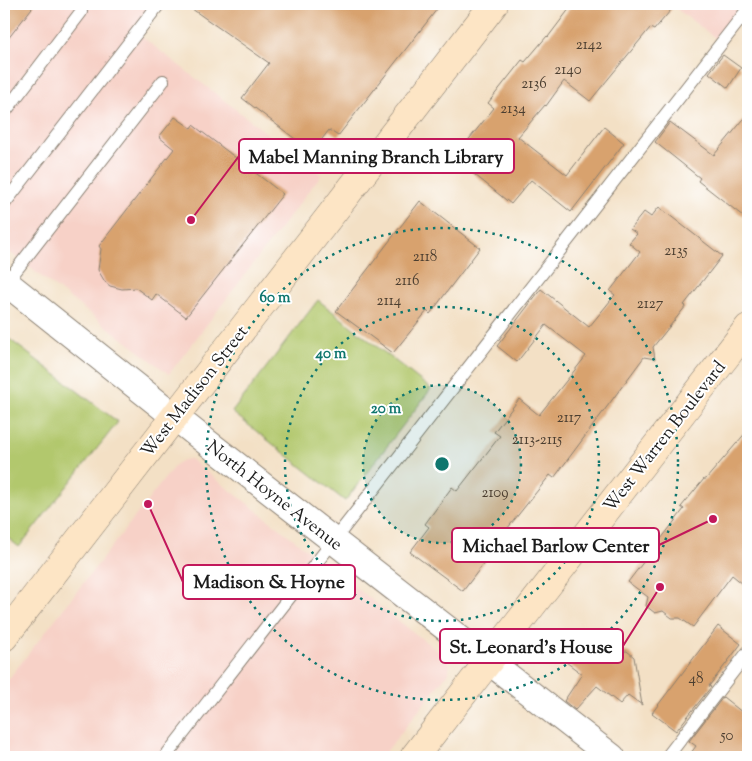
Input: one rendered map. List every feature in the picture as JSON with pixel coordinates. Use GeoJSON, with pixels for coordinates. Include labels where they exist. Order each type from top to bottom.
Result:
{"type":"FeatureCollection","features":[{"type":"Feature","properties":{"kind":"main road","name":"West Madison Street"},"geometry":{"type":"LineString","coordinates":[[4,637],[494,4]]}},
{"type":"Feature","properties":{"kind":"main road","name":"West Warren Boulevard"},"geometry":{"type":"LineString","coordinates":[[414,757],[748,328]]}},
{"type":"Feature","properties":{"kind":"street","name":"North Hoyne Avenue"},"geometry":{"type":"LineString","coordinates":[[8,287],[612,757]]}},
{"type":"Feature","properties":{"kind":"lane"},"geometry":{"type":"LineString","coordinates":[[4,204],[159,4]]}},
{"type":"Feature","properties":{"kind":"lane"},"geometry":{"type":"LineString","coordinates":[[165,757],[748,9]]}},
{"type":"Feature","properties":{"kind":"lane"},"geometry":{"type":"LineString","coordinates":[[4,113],[81,12]]}},
{"type":"Feature","properties":{"kind":"lane"},"geometry":{"type":"LineString","coordinates":[[8,287],[163,81]]}},
{"type":"Feature","properties":{"kind":"lane"},"geometry":{"type":"LineString","coordinates":[[667,757],[748,652]]}},
{"type":"Feature","properties":{"kind":"shaded area"},"geometry":{"type":"Polygon","coordinates":[[[4,4],[159,4],[137,33],[321,175],[169,374],[4,248],[4,4]]]}},
{"type":"Feature","properties":{"kind":"shaded area"},"geometry":{"type":"Polygon","coordinates":[[[670,4],[748,4],[722,43],[670,4]]]}},
{"type":"Feature","properties":{"kind":"shaded area"},"geometry":{"type":"Polygon","coordinates":[[[190,459],[448,659],[450,665],[448,673],[382,757],[4,757],[4,685],[176,464],[190,459]]]}},
{"type":"Feature","properties":{"kind":"green space"},"geometry":{"type":"Polygon","coordinates":[[[318,300],[431,389],[345,501],[232,412],[318,300]]]}},
{"type":"Feature","properties":{"kind":"green space"},"geometry":{"type":"Polygon","coordinates":[[[4,335],[118,422],[19,547],[4,535],[4,335]]]}},
{"type":"Feature","properties":{"kind":"building"},"geometry":{"type":"Polygon","coordinates":[[[4,4],[35,4],[4,44],[4,4]]]}},
{"type":"Feature","properties":{"kind":"building"},"geometry":{"type":"Polygon","coordinates":[[[185,4],[441,4],[338,136],[329,130],[312,152],[242,98],[269,63],[185,4]]]}},
{"type":"Feature","properties":{"kind":"building"},"geometry":{"type":"Polygon","coordinates":[[[573,4],[676,4],[654,30],[650,28],[590,101],[564,81],[546,106],[518,137],[567,175],[604,127],[624,143],[571,212],[531,180],[511,204],[454,158],[494,108],[488,103],[522,60],[525,62],[548,37],[573,4]]]}},
{"type":"Feature","properties":{"kind":"building"},"geometry":{"type":"Polygon","coordinates":[[[723,55],[741,68],[728,88],[709,73],[723,55]]]}},
{"type":"Feature","properties":{"kind":"building"},"geometry":{"type":"Polygon","coordinates":[[[748,114],[748,220],[698,181],[700,178],[655,142],[670,122],[714,155],[748,114]]]}},
{"type":"Feature","properties":{"kind":"building"},"geometry":{"type":"Polygon","coordinates":[[[175,117],[191,128],[193,125],[283,194],[186,317],[156,294],[152,300],[136,288],[122,289],[110,286],[105,282],[98,270],[101,249],[99,246],[174,149],[159,137],[175,117]]]}},
{"type":"Feature","properties":{"kind":"building"},"geometry":{"type":"Polygon","coordinates":[[[420,201],[480,248],[430,314],[427,311],[393,353],[336,311],[420,201]]]}},
{"type":"Feature","properties":{"kind":"building"},"geometry":{"type":"Polygon","coordinates":[[[659,207],[722,256],[684,305],[686,306],[653,347],[655,359],[644,357],[554,478],[550,475],[507,529],[509,530],[463,591],[410,552],[429,527],[425,524],[452,487],[457,491],[500,436],[494,432],[519,399],[539,415],[586,356],[546,325],[517,362],[497,346],[541,289],[589,327],[615,295],[610,291],[640,252],[629,243],[637,234],[630,229],[644,212],[651,217],[659,207]]]}},
{"type":"Feature","properties":{"kind":"building"},"geometry":{"type":"Polygon","coordinates":[[[748,430],[748,588],[732,575],[693,627],[680,618],[672,618],[663,611],[655,613],[646,606],[648,597],[628,582],[684,509],[681,507],[748,430]]]}},
{"type":"Feature","properties":{"kind":"building"},"geometry":{"type":"Polygon","coordinates":[[[718,626],[741,644],[709,686],[711,687],[676,731],[652,713],[718,626]]]}},
{"type":"Feature","properties":{"kind":"building"},"geometry":{"type":"Polygon","coordinates":[[[579,637],[610,661],[617,652],[627,651],[634,657],[642,705],[628,695],[620,704],[597,686],[575,710],[564,701],[582,674],[562,659],[579,637]]]}},
{"type":"Feature","properties":{"kind":"building"},"geometry":{"type":"Polygon","coordinates":[[[723,697],[748,717],[748,757],[688,757],[696,746],[689,741],[723,697]]]}},
{"type":"Feature","properties":{"kind":"place","name":"Mabel Manning Branch Library"},"geometry":{"type":"Point","coordinates":[191,220]}},
{"type":"Feature","properties":{"kind":"place","name":"Madison & Hoyne"},"geometry":{"type":"Point","coordinates":[148,504]}},
{"type":"Feature","properties":{"kind":"place","name":"Michael Barlow Center"},"geometry":{"type":"Point","coordinates":[713,519]}},
{"type":"Feature","properties":{"kind":"place","name":"St. Leonard's House"},"geometry":{"type":"Point","coordinates":[660,587]}}]}
